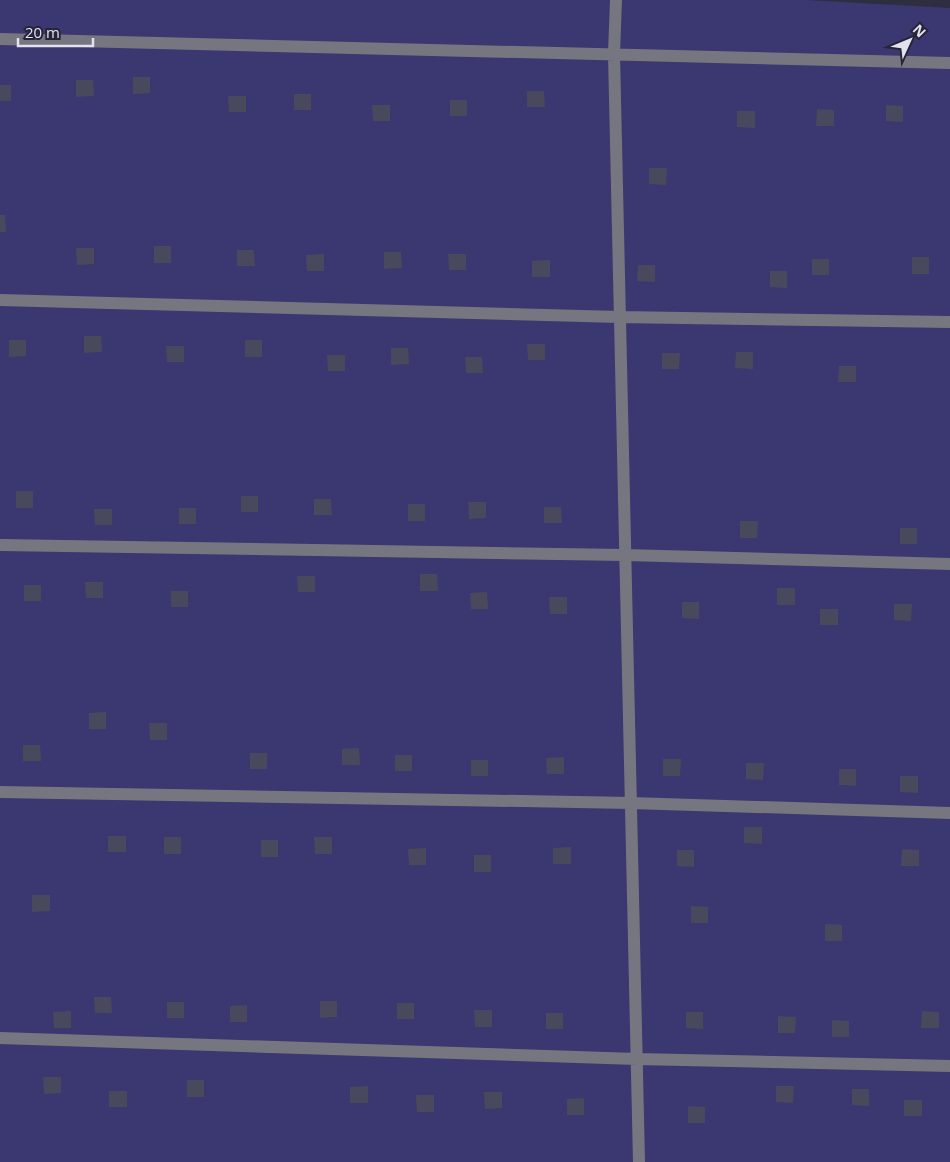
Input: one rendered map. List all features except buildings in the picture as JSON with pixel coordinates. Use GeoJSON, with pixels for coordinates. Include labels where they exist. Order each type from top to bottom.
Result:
{"type":"FeatureCollection","features":[{"type":"Feature","properties":{"kind":"lane"},"geometry":{"type":"LineString","coordinates":[[616,0],[614,54],[639,1162]]}},
{"type":"Feature","properties":{"kind":"lane"},"geometry":{"type":"LineString","coordinates":[[0,39],[950,63]]}},
{"type":"Feature","properties":{"kind":"lane"},"geometry":{"type":"LineString","coordinates":[[0,300],[620,316],[950,322]]}},
{"type":"Feature","properties":{"kind":"lane"},"geometry":{"type":"LineString","coordinates":[[0,545],[625,555],[950,564]]}},
{"type":"Feature","properties":{"kind":"lane"},"geometry":{"type":"LineString","coordinates":[[0,792],[631,803],[950,813]]}},
{"type":"Feature","properties":{"kind":"lane"},"geometry":{"type":"LineString","coordinates":[[0,1038],[637,1059],[950,1066]]}},
{"type":"Feature","properties":{"kind":"shaded area"},"geometry":{"type":"Polygon","coordinates":[[[0,0],[806,0],[950,8],[950,1162],[0,1162],[0,0]]]}}]}
